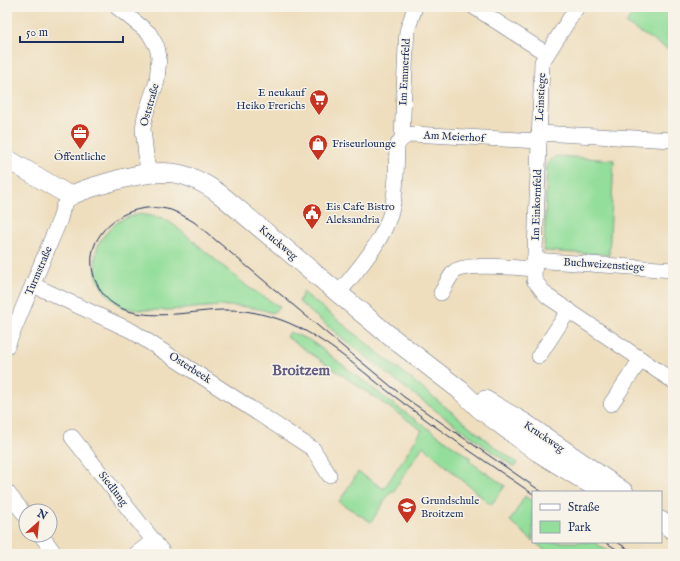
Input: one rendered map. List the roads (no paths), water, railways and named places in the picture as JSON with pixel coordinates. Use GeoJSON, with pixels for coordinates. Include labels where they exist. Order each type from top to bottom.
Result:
{"type":"FeatureCollection","features":[{"type":"Feature","properties":{"kind":"street","name":"Oststraße"},"geometry":{"type":"LineString","coordinates":[[117,7],[149,33],[157,47],[159,57],[158,81],[145,116],[142,129],[148,173]]}},
{"type":"Feature","properties":{"kind":"street","name":"Im Emmerfeld"},"geometry":{"type":"LineString","coordinates":[[402,138],[407,31],[415,7]]}},
{"type":"Feature","properties":{"kind":"street"},"geometry":{"type":"LineString","coordinates":[[474,7],[547,54]]}},
{"type":"Feature","properties":{"kind":"street","name":"Leinstiege"},"geometry":{"type":"LineString","coordinates":[[539,141],[542,62],[578,7]]}},
{"type":"Feature","properties":{"kind":"street"},"geometry":{"type":"LineString","coordinates":[[539,141],[539,133],[673,140]]}},
{"type":"Feature","properties":{"kind":"street","name":"Am Meierhof"},"geometry":{"type":"LineString","coordinates":[[402,138],[413,134],[539,141]]}},
{"type":"Feature","properties":{"kind":"street"},"geometry":{"type":"LineString","coordinates":[[338,294],[366,258],[388,219],[392,208],[396,182],[398,142],[402,138]]}},
{"type":"Feature","properties":{"kind":"street","name":"Im Einkornfeld"},"geometry":{"type":"LineString","coordinates":[[539,141],[534,280],[547,296],[673,381]]}},
{"type":"Feature","properties":{"kind":"street"},"geometry":{"type":"LineString","coordinates":[[7,158],[70,196]]}},
{"type":"Feature","properties":{"kind":"street","name":"Kruckweg"},"geometry":{"type":"LineString","coordinates":[[70,196],[91,188],[148,173],[167,172],[185,175],[201,181],[386,333],[460,390],[480,409],[538,452],[601,491]]}},
{"type":"Feature","properties":{"kind":"street","name":"Turmstraße"},"geometry":{"type":"LineString","coordinates":[[7,346],[60,219],[63,207],[70,196]]}},
{"type":"Feature","properties":{"kind":"street"},"geometry":{"type":"LineString","coordinates":[[441,293],[454,272],[462,268],[472,266],[534,265]]}},
{"type":"Feature","properties":{"kind":"street","name":"Buchweizenstiege"},"geometry":{"type":"LineString","coordinates":[[534,265],[673,270]]}},
{"type":"Feature","properties":{"kind":"street","name":"Osterbeek"},"geometry":{"type":"LineString","coordinates":[[33,285],[132,330],[313,449],[329,475]]}},
{"type":"Feature","properties":{"kind":"street"},"geometry":{"type":"LineString","coordinates":[[539,356],[569,310]]}},
{"type":"Feature","properties":{"kind":"street"},"geometry":{"type":"LineString","coordinates":[[610,404],[641,359]]}},
{"type":"Feature","properties":{"kind":"street","name":"Kruckweg"},"geometry":{"type":"LineString","coordinates":[[460,390],[486,400],[526,424],[623,491]]}},
{"type":"Feature","properties":{"kind":"street","name":"Siedlung"},"geometry":{"type":"LineString","coordinates":[[72,437],[164,554]]}},
{"type":"Feature","properties":{"kind":"street"},"geometry":{"type":"LineString","coordinates":[[7,492],[18,506]]}},
{"type":"Feature","properties":{"kind":"street"},"geometry":{"type":"LineString","coordinates":[[662,522],[673,530]]}},
{"type":"Feature","properties":{"kind":"street"},"geometry":{"type":"LineString","coordinates":[[136,554],[153,541]]}},
{"type":"Feature","properties":{"kind":"street"},"geometry":{"type":"LineString","coordinates":[[47,543],[55,554]]}},
{"type":"Feature","properties":{"kind":"tram line"},"geometry":{"type":"LineString","coordinates":[[532,493],[434,426],[324,342],[290,323],[251,312],[229,310],[155,315],[137,313],[120,308],[106,298],[96,282],[92,263],[92,253],[95,244],[108,225],[127,213],[148,208],[160,208],[171,210],[180,214],[194,222],[404,397],[541,491]]}},
{"type":"Feature","properties":{"kind":"tram line"},"geometry":{"type":"LineString","coordinates":[[607,543],[624,554]]}},
{"type":"Feature","properties":{"kind":"tram line"},"geometry":{"type":"LineString","coordinates":[[619,543],[636,554]]}},
{"type":"Feature","properties":{"kind":"place","name":"E neukauf Heiko Frerichs"},"geometry":{"type":"Point","coordinates":[319,116]}},
{"type":"Feature","properties":{"kind":"place","name":"Öffentliche"},"geometry":{"type":"Point","coordinates":[80,150]}},
{"type":"Feature","properties":{"kind":"place","name":"Friseurlounge"},"geometry":{"type":"Point","coordinates":[318,161]}},
{"type":"Feature","properties":{"kind":"place","name":"Eis Cafe Bistro Aleksandria"},"geometry":{"type":"Point","coordinates":[312,230]}},
{"type":"Feature","properties":{"kind":"place","name":"Grundschule Broitzem"},"geometry":{"type":"Point","coordinates":[407,524]}},
{"type":"Feature","properties":{"kind":"district","name":"Broitzem"},"geometry":{"type":"Point","coordinates":[301,370]}}]}
